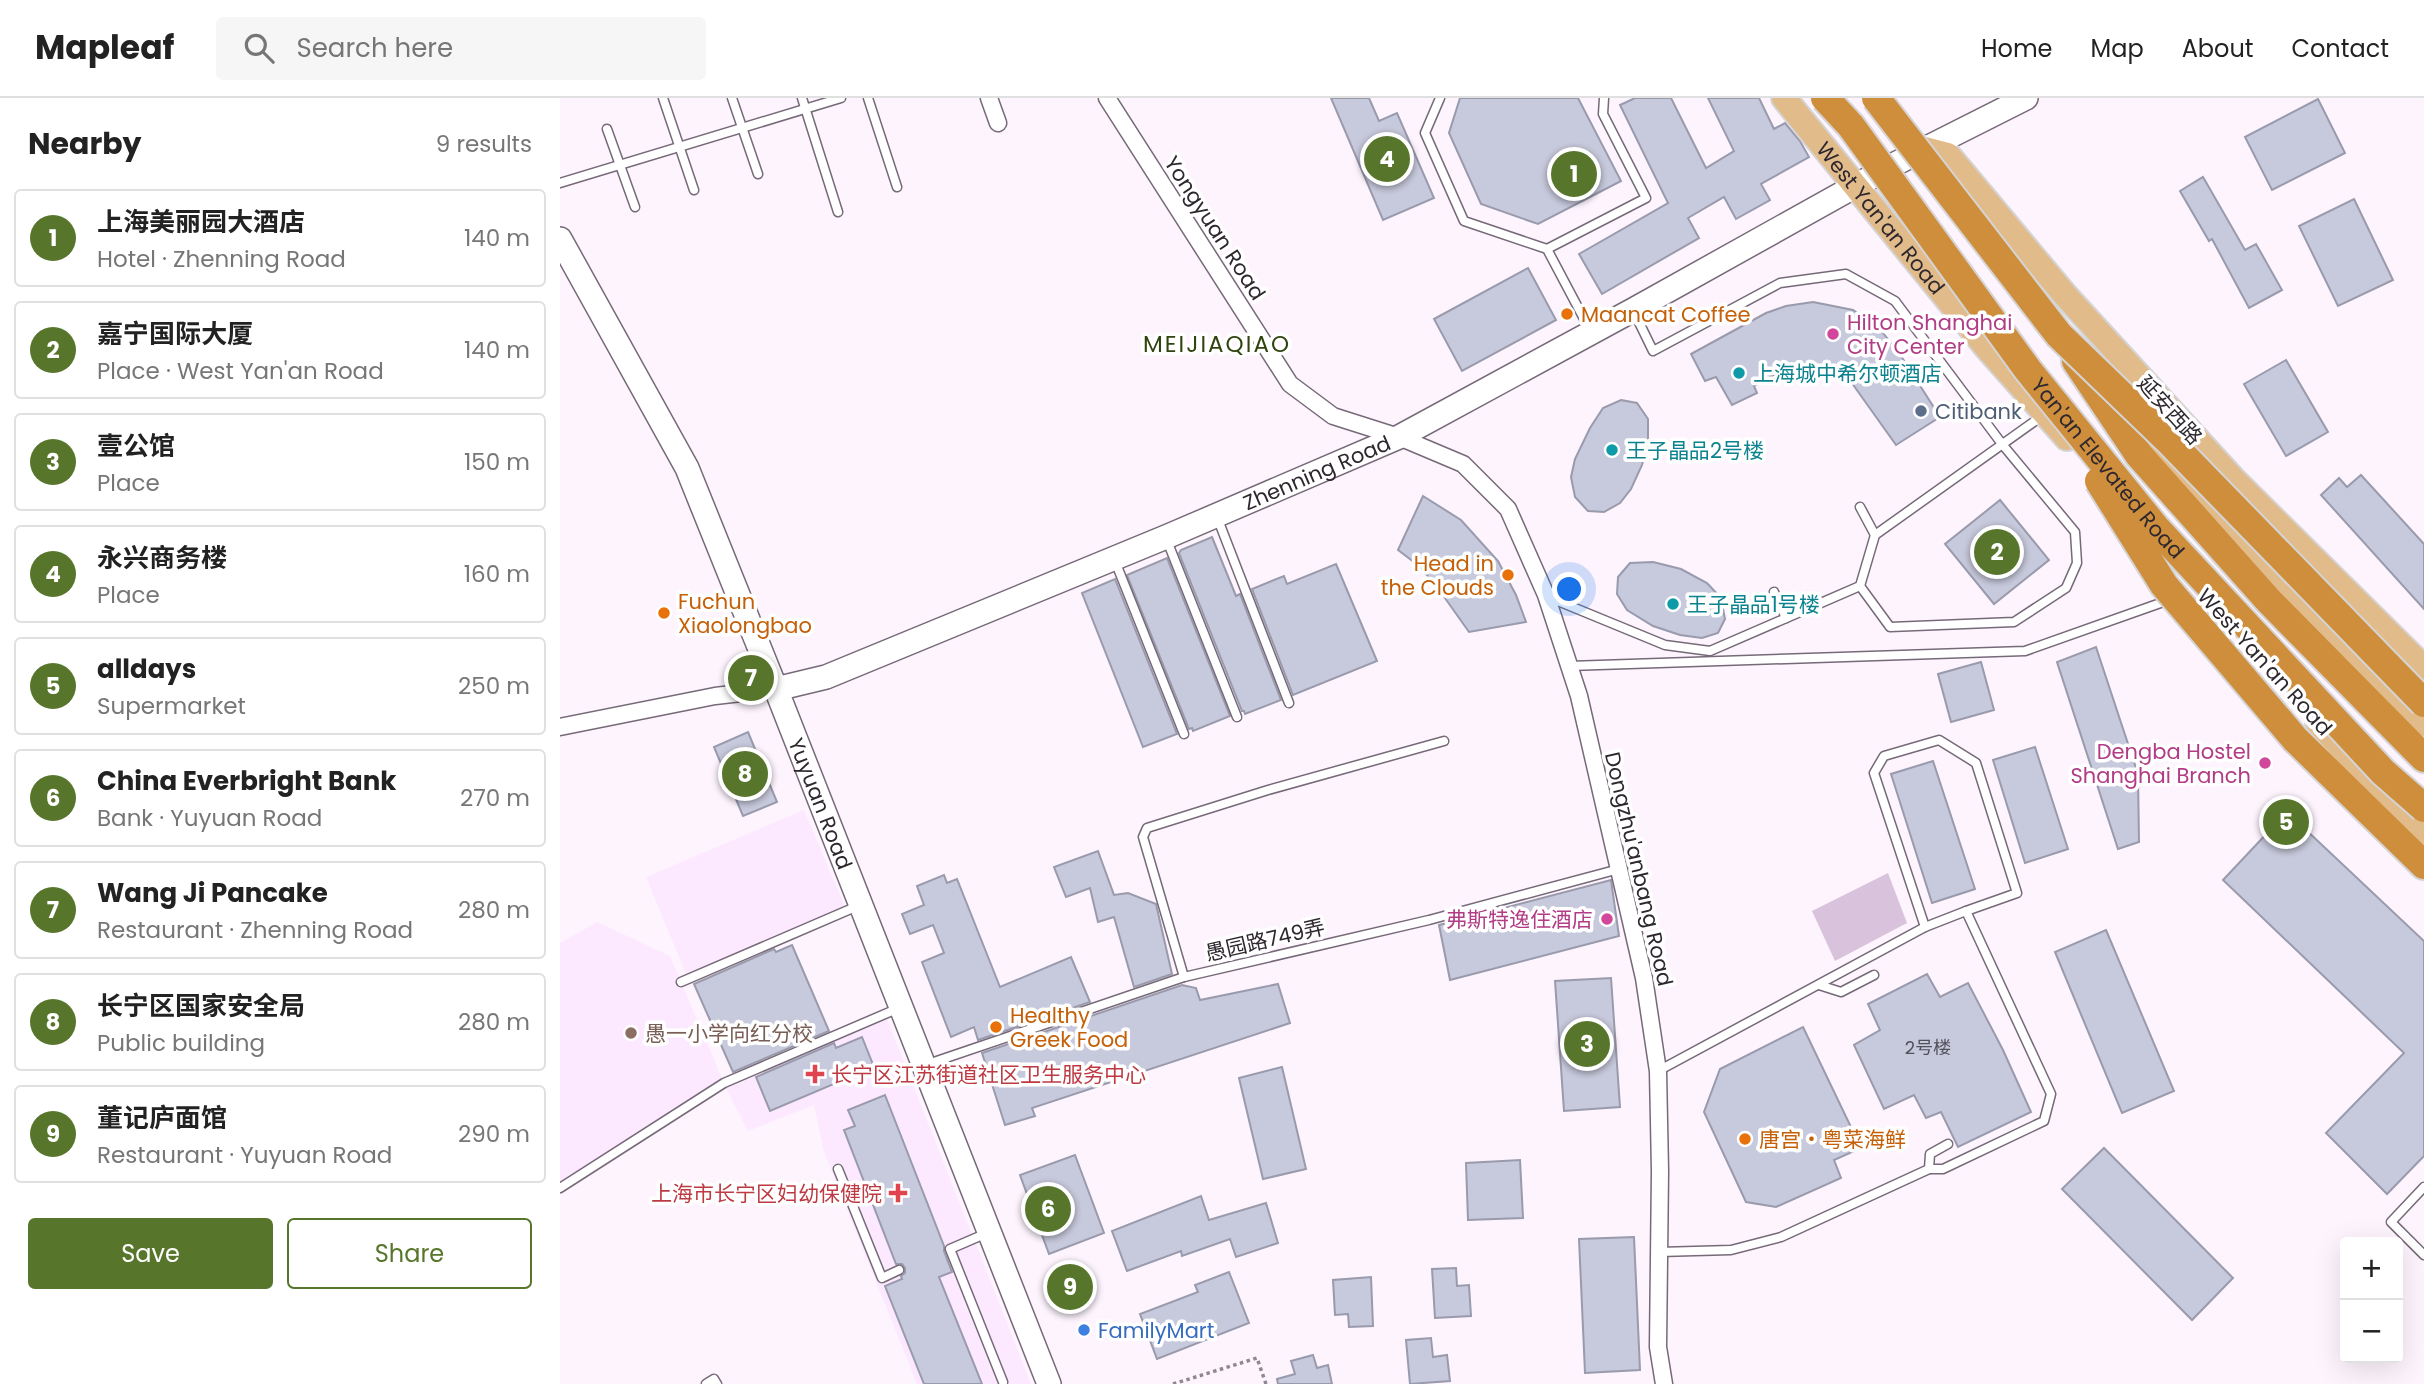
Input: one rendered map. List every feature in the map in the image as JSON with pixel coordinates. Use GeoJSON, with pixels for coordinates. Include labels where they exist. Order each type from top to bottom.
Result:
{"type":"FeatureCollection","features":[{"type":"Feature","properties":{"kind":"highway","name":"Yan'an Elevated Road"},"geometry":{"type":"LineString","coordinates":[[1825,98],[1851,126],[2028,370],[2156,528],[2383,772],[2424,808]]}},
{"type":"Feature","properties":{"kind":"highway","name":"Yan'an Elevated Road"},"geometry":{"type":"LineString","coordinates":[[1876,98],[2059,335],[2139,455],[2269,601],[2424,758]]}},
{"type":"Feature","properties":{"kind":"highway"},"geometry":{"type":"LineString","coordinates":[[2059,335],[2171,443],[2424,703]]}},
{"type":"Feature","properties":{"kind":"highway"},"geometry":{"type":"LineString","coordinates":[[2028,370],[2164,585],[2295,740],[2424,865]]}},
{"type":"Feature","properties":{"kind":"main road","name":"West Yan'an Road"},"geometry":{"type":"LineString","coordinates":[[1784,98],[1987,348],[2424,837]]}},
{"type":"Feature","properties":{"kind":"main road"},"geometry":{"type":"LineString","coordinates":[[1885,98],[2113,401],[2321,633],[2424,724]]}},
{"type":"Feature","properties":{"kind":"main road","name":"延安西路"},"geometry":{"type":"LineString","coordinates":[[1924,149],[1948,155],[2065,295],[2234,480],[2424,668]]}},
{"type":"Feature","properties":{"kind":"main road"},"geometry":{"type":"LineString","coordinates":[[2243,546],[2274,520]]}},
{"type":"Feature","properties":{"kind":"main road"},"geometry":{"type":"LineString","coordinates":[[2360,667],[2390,635]]}},
{"type":"Feature","properties":{"kind":"street"},"geometry":{"type":"LineString","coordinates":[[989,98],[998,123]]}},
{"type":"Feature","properties":{"kind":"street","name":"Yongyuan Road"},"geometry":{"type":"LineString","coordinates":[[1107,98],[1290,384],[1334,416],[1399,437]]}},
{"type":"Feature","properties":{"kind":"street","name":"Zhenning Road"},"geometry":{"type":"LineString","coordinates":[[560,727],[715,696],[776,689],[825,677],[1166,537],[1399,437],[1924,149],[2026,98]]}},
{"type":"Feature","properties":{"kind":"street","name":"Yuyuan Road"},"geometry":{"type":"LineString","coordinates":[[560,239],[687,468],[1049,1384]]}},
{"type":"Feature","properties":{"kind":"street","name":"Dongzhu'anbang Road"},"geometry":{"type":"LineString","coordinates":[[1399,437],[1463,464],[1508,509],[1546,595],[1579,696],[1644,978],[1657,1071],[1658,1347],[1664,1384]]}},
{"type":"Feature","properties":{"kind":"lane"},"geometry":{"type":"LineString","coordinates":[[663,98],[694,190]]}},
{"type":"Feature","properties":{"kind":"lane"},"geometry":{"type":"LineString","coordinates":[[732,98],[758,174]]}},
{"type":"Feature","properties":{"kind":"lane"},"geometry":{"type":"LineString","coordinates":[[802,98],[838,212]]}},
{"type":"Feature","properties":{"kind":"lane"},"geometry":{"type":"LineString","coordinates":[[560,183],[841,98]]}},
{"type":"Feature","properties":{"kind":"lane"},"geometry":{"type":"LineString","coordinates":[[869,98],[897,187]]}},
{"type":"Feature","properties":{"kind":"lane"},"geometry":{"type":"LineString","coordinates":[[1440,98],[1425,133],[1464,221],[1548,249],[1591,333]]}},
{"type":"Feature","properties":{"kind":"lane"},"geometry":{"type":"LineString","coordinates":[[1548,249],[1646,198],[1603,114],[1604,98]]}},
{"type":"Feature","properties":{"kind":"lane"},"geometry":{"type":"LineString","coordinates":[[607,129],[635,207]]}},
{"type":"Feature","properties":{"kind":"lane"},"geometry":{"type":"LineString","coordinates":[[1633,310],[1653,351],[1780,283],[1846,274],[1895,301],[2002,444],[2075,532],[2077,563],[2066,588],[2014,622],[1890,627],[1860,586]]}},
{"type":"Feature","properties":{"kind":"lane"},"geometry":{"type":"LineString","coordinates":[[1546,595],[1665,645],[1710,650],[1860,586],[1875,536],[2046,414]]}},
{"type":"Feature","properties":{"kind":"lane"},"geometry":{"type":"LineString","coordinates":[[1860,507],[1875,536]]}},
{"type":"Feature","properties":{"kind":"lane"},"geometry":{"type":"LineString","coordinates":[[1216,515],[1289,703]]}},
{"type":"Feature","properties":{"kind":"lane"},"geometry":{"type":"LineString","coordinates":[[1166,537],[1237,717]]}},
{"type":"Feature","properties":{"kind":"lane"},"geometry":{"type":"LineString","coordinates":[[1114,558],[1184,734]]}},
{"type":"Feature","properties":{"kind":"lane"},"geometry":{"type":"LineString","coordinates":[[1774,592],[1786,618]]}},
{"type":"Feature","properties":{"kind":"lane"},"geometry":{"type":"LineString","coordinates":[[1569,666],[2025,651],[2188,593]]}},
{"type":"Feature","properties":{"kind":"lane"},"geometry":{"type":"LineString","coordinates":[[1657,1071],[1925,927],[2017,893],[1976,763],[1939,740],[1884,756],[1874,773],[1925,927]]}},
{"type":"Feature","properties":{"kind":"lane"},"geometry":{"type":"LineString","coordinates":[[1184,977],[1143,837],[1147,828],[1444,741]]}},
{"type":"Feature","properties":{"kind":"lane","name":"愚园路749弄"},"geometry":{"type":"LineString","coordinates":[[924,1065],[1184,977],[1429,920],[1619,869]]}},
{"type":"Feature","properties":{"kind":"lane"},"geometry":{"type":"LineString","coordinates":[[681,982],[860,905]]}},
{"type":"Feature","properties":{"kind":"lane"},"geometry":{"type":"LineString","coordinates":[[1658,1252],[1731,1250],[1781,1237],[1929,1169],[1943,1169],[2044,1121],[2051,1094],[1966,911]]}},
{"type":"Feature","properties":{"kind":"lane"},"geometry":{"type":"LineString","coordinates":[[1819,985],[1841,992],[1874,975]]}},
{"type":"Feature","properties":{"kind":"lane"},"geometry":{"type":"LineString","coordinates":[[560,1188],[724,1083],[900,1007]]}},
{"type":"Feature","properties":{"kind":"lane"},"geometry":{"type":"LineString","coordinates":[[1929,1169],[1930,1154],[1948,1144]]}},
{"type":"Feature","properties":{"kind":"lane"},"geometry":{"type":"LineString","coordinates":[[838,1169],[881,1278],[899,1270]]}},
{"type":"Feature","properties":{"kind":"lane"},"geometry":{"type":"LineString","coordinates":[[2424,1187],[2391,1222],[2424,1255]]}},
{"type":"Feature","properties":{"kind":"lane"},"geometry":{"type":"LineString","coordinates":[[989,1232],[948,1250],[1003,1382]]}},
{"type":"Feature","properties":{"kind":"lane"},"geometry":{"type":"LineString","coordinates":[[706,1384],[714,1379],[717,1384]]}},
{"type":"Feature","properties":{"kind":"path"},"geometry":{"type":"LineString","coordinates":[[1173,1384],[1257,1358],[1266,1384]]}},
{"type":"Feature","properties":{"kind":"shaded area"},"geometry":{"type":"Polygon","coordinates":[[[804,810],[845,907],[686,974],[646,877],[804,810]]]}},
{"type":"Feature","properties":{"kind":"shaded area"},"geometry":{"type":"Polygon","coordinates":[[[1888,873],[1907,923],[1835,961],[1812,911],[1888,873]]]}},
{"type":"Feature","properties":{"kind":"shaded area"},"geometry":{"type":"Polygon","coordinates":[[[597,922],[670,956],[724,1083],[885,1014],[1031,1384],[917,1384],[824,1152],[814,1105],[748,1131],[724,1084],[560,1188],[560,943],[597,922]]]}},
{"type":"Feature","properties":{"kind":"building"},"geometry":{"type":"Polygon","coordinates":[[[1331,98],[1369,98],[1379,121],[1397,113],[1434,198],[1383,220],[1331,98]]]}},
{"type":"Feature","properties":{"kind":"building"},"geometry":{"type":"Polygon","coordinates":[[[1460,98],[1578,98],[1621,181],[1538,224],[1481,204],[1449,133],[1460,98]]]}},
{"type":"Feature","properties":{"kind":"building"},"geometry":{"type":"Polygon","coordinates":[[[1635,98],[1671,98],[1706,168],[1734,151],[1708,98],[1759,98],[1774,129],[1785,123],[1809,157],[1761,184],[1770,200],[1736,219],[1724,197],[1688,218],[1699,238],[1602,294],[1579,254],[1668,203],[1620,105],[1635,98]]]}},
{"type":"Feature","properties":{"kind":"building"},"geometry":{"type":"Polygon","coordinates":[[[2318,99],[2345,153],[2272,190],[2245,137],[2318,99]]]}},
{"type":"Feature","properties":{"kind":"building"},"geometry":{"type":"Polygon","coordinates":[[[2203,177],[2245,250],[2256,244],[2282,290],[2249,308],[2212,239],[2209,241],[2180,191],[2203,177]]]}},
{"type":"Feature","properties":{"kind":"building"},"geometry":{"type":"Polygon","coordinates":[[[2354,199],[2393,280],[2338,306],[2299,226],[2354,199]]]}},
{"type":"Feature","properties":{"kind":"building"},"geometry":{"type":"Polygon","coordinates":[[[1528,268],[1556,320],[1462,371],[1434,319],[1528,268]]]}},
{"type":"Feature","properties":{"kind":"building","name":"上海城中希尔顿酒店"},"geometry":{"type":"Polygon","coordinates":[[[1813,302],[1853,310],[1880,329],[1903,359],[1940,417],[1896,445],[1844,372],[1825,375],[1814,372],[1799,361],[1754,386],[1757,393],[1732,405],[1716,377],[1705,381],[1691,354],[1766,313],[1786,306],[1813,302]]]}},
{"type":"Feature","properties":{"kind":"building"},"geometry":{"type":"Polygon","coordinates":[[[2286,360],[2328,432],[2286,456],[2244,384],[2286,360]]]}},
{"type":"Feature","properties":{"kind":"building","name":"王子晶品2号楼"},"geometry":{"type":"Polygon","coordinates":[[[1621,400],[1637,403],[1648,419],[1648,442],[1642,465],[1631,489],[1620,503],[1604,512],[1588,511],[1575,497],[1571,477],[1575,459],[1603,408],[1621,400]]]}},
{"type":"Feature","properties":{"kind":"building"},"geometry":{"type":"Polygon","coordinates":[[[2361,475],[2424,544],[2424,609],[2321,495],[2339,478],[2347,487],[2361,475]]]}},
{"type":"Feature","properties":{"kind":"building"},"geometry":{"type":"Polygon","coordinates":[[[1423,496],[1461,520],[1498,561],[1516,595],[1526,622],[1469,632],[1435,584],[1419,566],[1398,550],[1423,496]]]}},
{"type":"Feature","properties":{"kind":"building"},"geometry":{"type":"Polygon","coordinates":[[[2000,500],[2049,560],[1994,604],[1945,544],[2000,500]]]}},
{"type":"Feature","properties":{"kind":"building"},"geometry":{"type":"Polygon","coordinates":[[[1212,537],[1236,596],[1240,594],[1281,700],[1245,714],[1179,553],[1212,537]]]}},
{"type":"Feature","properties":{"kind":"building"},"geometry":{"type":"Polygon","coordinates":[[[1167,558],[1230,716],[1193,731],[1192,728],[1189,729],[1127,575],[1167,558]]]}},
{"type":"Feature","properties":{"kind":"building","name":"王子晶品1号楼"},"geometry":{"type":"Polygon","coordinates":[[[1653,562],[1681,569],[1707,583],[1721,598],[1725,619],[1718,633],[1702,638],[1680,635],[1653,626],[1627,610],[1617,594],[1618,577],[1630,563],[1653,562]]]}},
{"type":"Feature","properties":{"kind":"building"},"geometry":{"type":"Polygon","coordinates":[[[1336,564],[1377,661],[1293,695],[1252,589],[1284,576],[1287,584],[1336,564]]]}},
{"type":"Feature","properties":{"kind":"building"},"geometry":{"type":"Polygon","coordinates":[[[1115,579],[1177,734],[1143,747],[1082,593],[1115,579]]]}},
{"type":"Feature","properties":{"kind":"building"},"geometry":{"type":"Polygon","coordinates":[[[2096,647],[2138,774],[2139,842],[2118,849],[2057,662],[2096,647]]]}},
{"type":"Feature","properties":{"kind":"building"},"geometry":{"type":"Polygon","coordinates":[[[1981,662],[1994,710],[1951,722],[1938,674],[1981,662]]]}},
{"type":"Feature","properties":{"kind":"building"},"geometry":{"type":"Polygon","coordinates":[[[748,732],[777,802],[743,816],[714,747],[748,732]]]}},
{"type":"Feature","properties":{"kind":"building"},"geometry":{"type":"Polygon","coordinates":[[[2035,747],[2068,849],[2025,863],[1993,760],[2035,747]]]}},
{"type":"Feature","properties":{"kind":"building"},"geometry":{"type":"Polygon","coordinates":[[[1933,761],[1975,889],[1932,903],[1891,774],[1933,761]]]}},
{"type":"Feature","properties":{"kind":"building"},"geometry":{"type":"Polygon","coordinates":[[[2287,812],[2424,941],[2424,1156],[2387,1194],[2326,1133],[2404,1053],[2223,880],[2287,812]]]}},
{"type":"Feature","properties":{"kind":"building"},"geometry":{"type":"Polygon","coordinates":[[[1098,851],[1114,895],[1128,893],[1156,904],[1172,974],[1134,987],[1114,917],[1098,922],[1090,888],[1066,897],[1054,867],[1098,851]]]}},
{"type":"Feature","properties":{"kind":"building"},"geometry":{"type":"Polygon","coordinates":[[[944,875],[947,883],[957,879],[1000,987],[1071,957],[1090,1002],[978,1040],[974,1027],[951,1037],[922,962],[944,953],[933,925],[910,934],[902,914],[924,905],[917,886],[944,875]]]}},
{"type":"Feature","properties":{"kind":"building"},"geometry":{"type":"Polygon","coordinates":[[[1611,880],[1619,936],[1450,980],[1439,925],[1611,880]]]}},
{"type":"Feature","properties":{"kind":"building"},"geometry":{"type":"Polygon","coordinates":[[[2106,930],[2174,1091],[2122,1113],[2055,952],[2106,930]]]}},
{"type":"Feature","properties":{"kind":"building"},"geometry":{"type":"Polygon","coordinates":[[[792,945],[829,1031],[733,1072],[694,984],[774,949],[776,952],[792,945]]]}},
{"type":"Feature","properties":{"kind":"building"},"geometry":{"type":"Polygon","coordinates":[[[1927,974],[1940,997],[1968,983],[2031,1112],[1958,1147],[1941,1112],[1926,1118],[1914,1095],[1884,1109],[1854,1045],[1880,1030],[1868,1004],[1927,974]]]}},
{"type":"Feature","properties":{"kind":"building"},"geometry":{"type":"Polygon","coordinates":[[[1611,978],[1620,1107],[1564,1111],[1555,981],[1611,978]]]}},
{"type":"Feature","properties":{"kind":"building"},"geometry":{"type":"Polygon","coordinates":[[[1278,984],[1290,1023],[1032,1108],[1035,1116],[1005,1125],[982,1053],[1182,985],[1196,988],[1200,1000],[1278,984]]]}},
{"type":"Feature","properties":{"kind":"building"},"geometry":{"type":"Polygon","coordinates":[[[1803,1027],[1861,1148],[1834,1160],[1841,1178],[1776,1207],[1746,1202],[1704,1112],[1720,1069],[1803,1027]]]}},
{"type":"Feature","properties":{"kind":"building"},"geometry":{"type":"Polygon","coordinates":[[[862,1037],[874,1067],[770,1111],[756,1077],[834,1043],[836,1048],[862,1037]]]}},
{"type":"Feature","properties":{"kind":"building"},"geometry":{"type":"Polygon","coordinates":[[[1282,1067],[1306,1169],[1263,1179],[1239,1078],[1282,1067]]]}},
{"type":"Feature","properties":{"kind":"building"},"geometry":{"type":"Polygon","coordinates":[[[885,1095],[944,1246],[952,1272],[939,1277],[982,1384],[924,1384],[885,1286],[902,1279],[905,1268],[902,1264],[896,1264],[844,1130],[855,1126],[848,1110],[885,1095]]]}},
{"type":"Feature","properties":{"kind":"building"},"geometry":{"type":"Polygon","coordinates":[[[2104,1148],[2233,1278],[2192,1320],[2062,1189],[2104,1148]]]}},
{"type":"Feature","properties":{"kind":"building"},"geometry":{"type":"Polygon","coordinates":[[[1075,1155],[1104,1233],[1049,1254],[1020,1175],[1075,1155]]]}},
{"type":"Feature","properties":{"kind":"building"},"geometry":{"type":"Polygon","coordinates":[[[1520,1160],[1523,1218],[1468,1220],[1466,1163],[1520,1160]]]}},
{"type":"Feature","properties":{"kind":"building"},"geometry":{"type":"Polygon","coordinates":[[[1201,1196],[1209,1220],[1266,1203],[1278,1243],[1236,1257],[1230,1239],[1182,1256],[1181,1251],[1127,1271],[1112,1231],[1201,1196]]]}},
{"type":"Feature","properties":{"kind":"building"},"geometry":{"type":"Polygon","coordinates":[[[1634,1237],[1640,1370],[1585,1373],[1579,1239],[1634,1237]]]}},
{"type":"Feature","properties":{"kind":"building"},"geometry":{"type":"Polygon","coordinates":[[[1456,1268],[1457,1286],[1469,1285],[1471,1316],[1435,1318],[1432,1269],[1456,1268]]]}},
{"type":"Feature","properties":{"kind":"building"},"geometry":{"type":"Polygon","coordinates":[[[1229,1272],[1249,1323],[1157,1359],[1140,1314],[1198,1292],[1195,1285],[1229,1272]]]}},
{"type":"Feature","properties":{"kind":"building"},"geometry":{"type":"Polygon","coordinates":[[[1371,1277],[1373,1326],[1349,1327],[1348,1314],[1335,1315],[1333,1280],[1371,1277]]]}},
{"type":"Feature","properties":{"kind":"building"},"geometry":{"type":"Polygon","coordinates":[[[1431,1338],[1433,1357],[1447,1355],[1450,1381],[1410,1384],[1406,1340],[1431,1338]]]}},
{"type":"Feature","properties":{"kind":"building"},"geometry":{"type":"Polygon","coordinates":[[[1313,1355],[1317,1368],[1328,1365],[1332,1384],[1278,1384],[1277,1379],[1295,1374],[1291,1361],[1313,1355]]]}},
{"type":"Feature","properties":{"kind":"place","name":"永兴商务楼"},"geometry":{"type":"Point","coordinates":[1387,159]}},
{"type":"Feature","properties":{"kind":"place","name":"上海美丽园大酒店"},"geometry":{"type":"Point","coordinates":[1574,174]}},
{"type":"Feature","properties":{"kind":"place","name":"Maancat Coffee"},"geometry":{"type":"Point","coordinates":[1567,314]}},
{"type":"Feature","properties":{"kind":"place","name":"Hilton Shanghai City Center"},"geometry":{"type":"Point","coordinates":[1833,334]}},
{"type":"Feature","properties":{"kind":"place","name":"上海城中希尔顿酒店"},"geometry":{"type":"Point","coordinates":[1739,373]}},
{"type":"Feature","properties":{"kind":"place","name":"Citibank"},"geometry":{"type":"Point","coordinates":[1921,411]}},
{"type":"Feature","properties":{"kind":"place","name":"王子晶品2号楼"},"geometry":{"type":"Point","coordinates":[1612,450]}},
{"type":"Feature","properties":{"kind":"place","name":"嘉宁国际大厦"},"geometry":{"type":"Point","coordinates":[1997,552]}},
{"type":"Feature","properties":{"kind":"place","name":"Head in the Clouds"},"geometry":{"type":"Point","coordinates":[1508,575]}},
{"type":"Feature","properties":{"kind":"place","name":"王子晶品1号楼"},"geometry":{"type":"Point","coordinates":[1673,604]}},
{"type":"Feature","properties":{"kind":"place","name":"Fuchun Xiaolongbao"},"geometry":{"type":"Point","coordinates":[664,613]}},
{"type":"Feature","properties":{"kind":"place","name":"Wang Ji Pancake"},"geometry":{"type":"Point","coordinates":[751,678]}},
{"type":"Feature","properties":{"kind":"place","name":"Dengba Hostel Shanghai Branch"},"geometry":{"type":"Point","coordinates":[2265,763]}},
{"type":"Feature","properties":{"kind":"place","name":"长宁区国家安全局"},"geometry":{"type":"Point","coordinates":[745,774]}},
{"type":"Feature","properties":{"kind":"place","name":"alldays"},"geometry":{"type":"Point","coordinates":[2286,822]}},
{"type":"Feature","properties":{"kind":"place","name":"弗斯特逸住酒店"},"geometry":{"type":"Point","coordinates":[1607,919]}},
{"type":"Feature","properties":{"kind":"place","name":"Healthy Greek Food"},"geometry":{"type":"Point","coordinates":[996,1027]}},
{"type":"Feature","properties":{"kind":"place","name":"愚一小学向红分校"},"geometry":{"type":"Point","coordinates":[631,1033]}},
{"type":"Feature","properties":{"kind":"place","name":"壹公馆"},"geometry":{"type":"Point","coordinates":[1587,1044]}},
{"type":"Feature","properties":{"kind":"place","name":"长宁区江苏街道社区卫生服务中心"},"geometry":{"type":"Point","coordinates":[815,1074]}},
{"type":"Feature","properties":{"kind":"place","name":"唐宫・粤菜海鲜"},"geometry":{"type":"Point","coordinates":[1745,1139]}},
{"type":"Feature","properties":{"kind":"place","name":"上海市长宁区妇幼保健院"},"geometry":{"type":"Point","coordinates":[898,1193]}},
{"type":"Feature","properties":{"kind":"place","name":"China Everbright Bank"},"geometry":{"type":"Point","coordinates":[1048,1209]}},
{"type":"Feature","properties":{"kind":"place","name":"董记庐面馆"},"geometry":{"type":"Point","coordinates":[1070,1287]}},
{"type":"Feature","properties":{"kind":"place","name":"FamilyMart"},"geometry":{"type":"Point","coordinates":[1084,1330]}},
{"type":"Feature","properties":{"kind":"district","name":"MEIJIAQIAO"},"geometry":{"type":"Point","coordinates":[1217,344]}}]}
